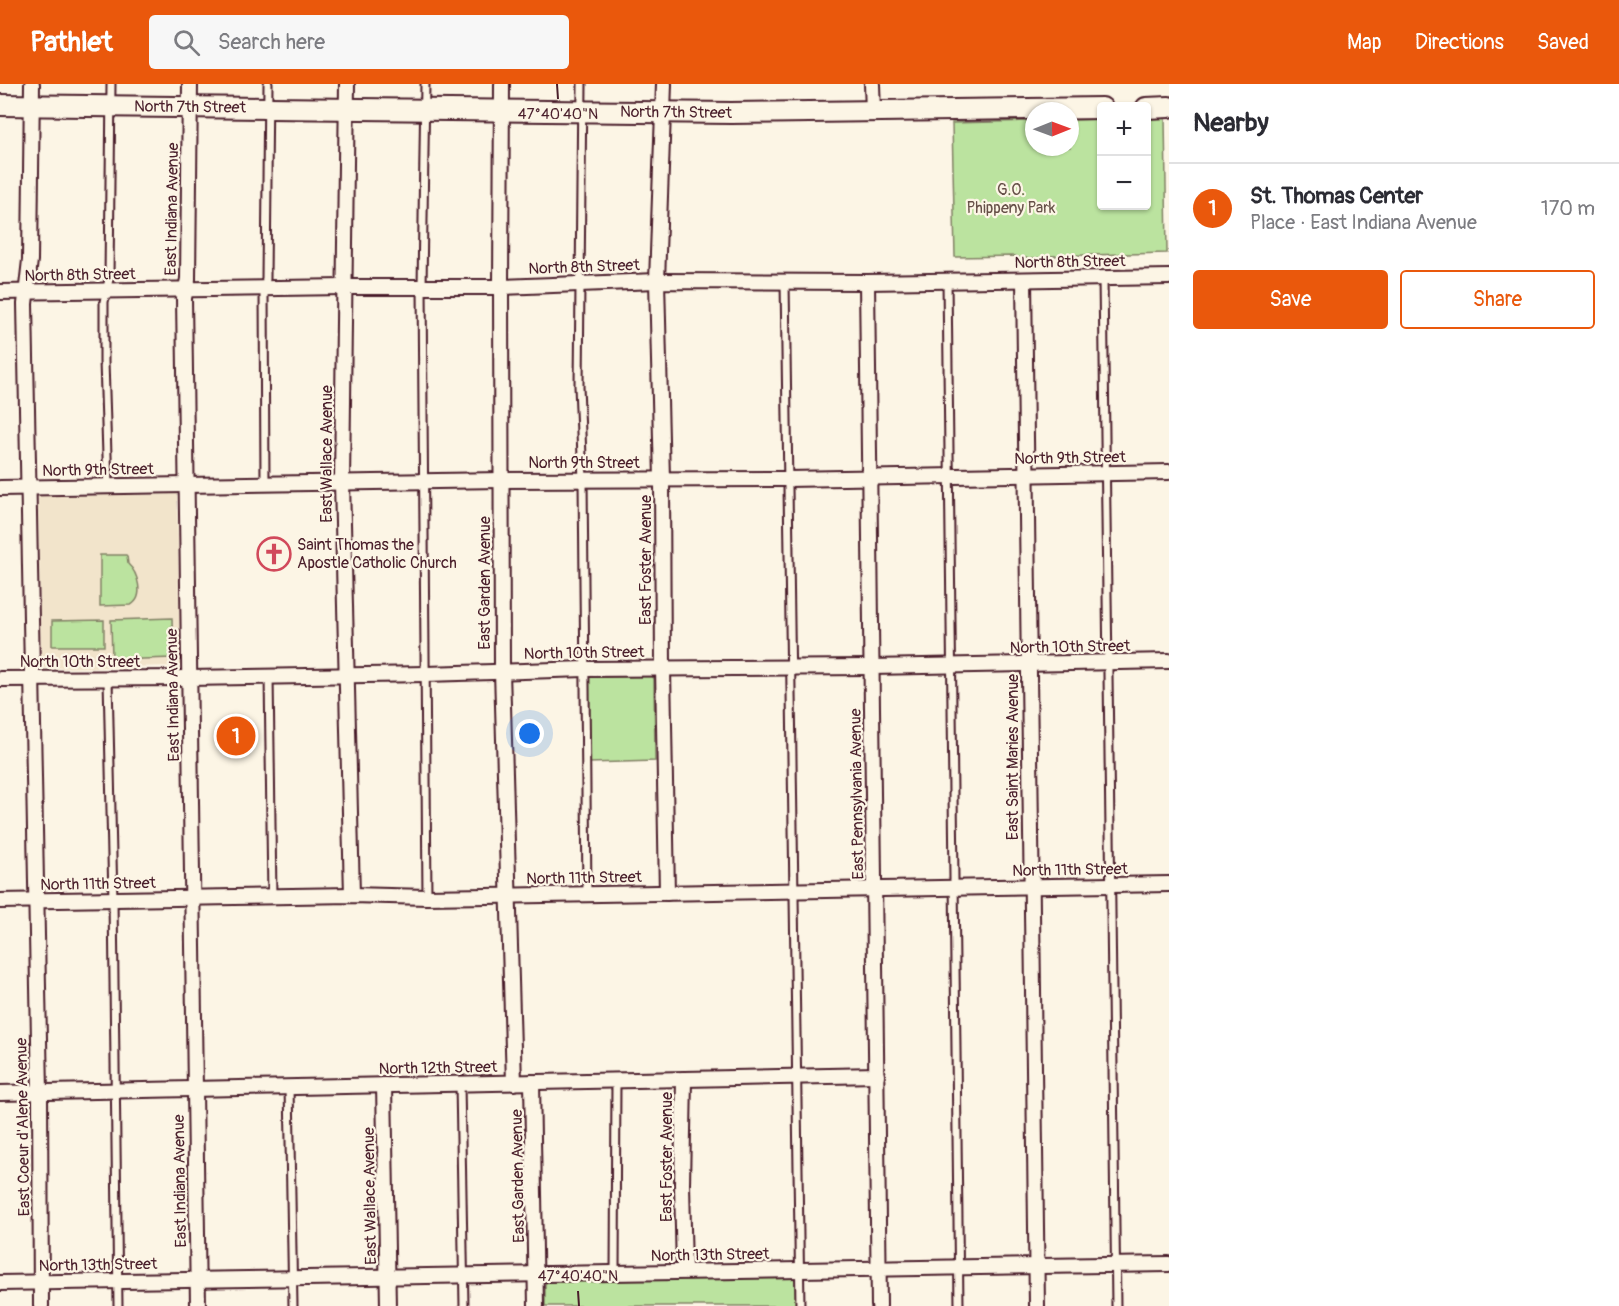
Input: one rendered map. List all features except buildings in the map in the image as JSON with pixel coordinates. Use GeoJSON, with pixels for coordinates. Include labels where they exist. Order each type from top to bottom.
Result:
{"type":"FeatureCollection","features":[{"type":"Feature","properties":{"kind":"street","name":"East Coeur d'Alene Avenue"},"geometry":{"type":"LineString","coordinates":[[32,84],[30,260],[25,304],[40,1092],[41,1306]]}},
{"type":"Feature","properties":{"kind":"street","name":"East Indiana Avenue"},"geometry":{"type":"LineString","coordinates":[[190,84],[188,279],[184,298],[198,1306]]}},
{"type":"Feature","properties":{"kind":"street","name":"East Wallace Avenue"},"geometry":{"type":"LineString","coordinates":[[347,84],[342,482],[352,895]]}},
{"type":"Feature","properties":{"kind":"street","name":"East Garden Avenue"},"geometry":{"type":"LineString","coordinates":[[502,84],[502,671],[514,1083]]}},
{"type":"Feature","properties":{"kind":"street","name":"East Foster Avenue"},"geometry":{"type":"LineString","coordinates":[[664,84],[657,281],[667,893]]}},
{"type":"Feature","properties":{"kind":"street"},"geometry":{"type":"LineString","coordinates":[[872,84],[873,112]]}},
{"type":"Feature","properties":{"kind":"street","name":"North 7th Street"},"geometry":{"type":"LineString","coordinates":[[0,105],[664,112],[873,112],[1097,108]]}},
{"type":"Feature","properties":{"kind":"street"},"geometry":{"type":"LineString","coordinates":[[1151,108],[1169,107]]}},
{"type":"Feature","properties":{"kind":"street","name":"North 8th Street"},"geometry":{"type":"LineString","coordinates":[[0,292],[501,287],[657,281],[867,282],[1169,277]]}},
{"type":"Feature","properties":{"kind":"street","name":"East Saint Maries Avenue"},"geometry":{"type":"LineString","coordinates":[[1024,280],[1037,1306]]}},
{"type":"Feature","properties":{"kind":"street","name":"East Pennsylvania Avenue"},"geometry":{"type":"LineString","coordinates":[[867,282],[879,1306]]}},
{"type":"Feature","properties":{"kind":"street","name":"North 9th Street"},"geometry":{"type":"LineString","coordinates":[[0,488],[1169,472]]}},
{"type":"Feature","properties":{"kind":"street","name":"North 10th Street"},"geometry":{"type":"LineString","coordinates":[[0,680],[1169,661]]}},
{"type":"Feature","properties":{"kind":"street","name":"North 11th Street"},"geometry":{"type":"LineString","coordinates":[[0,901],[352,895],[508,896],[1169,884]]}},
{"type":"Feature","properties":{"kind":"street","name":"North 12th Street"},"geometry":{"type":"LineString","coordinates":[[0,1093],[877,1076]]}},
{"type":"Feature","properties":{"kind":"street","name":"East Foster Avenue"},"geometry":{"type":"LineString","coordinates":[[684,1079],[682,1184],[684,1271]]}},
{"type":"Feature","properties":{"kind":"street","name":"East Garden Avenue"},"geometry":{"type":"LineString","coordinates":[[532,1082],[536,1306]]}},
{"type":"Feature","properties":{"kind":"street","name":"East Wallace Avenue"},"geometry":{"type":"LineString","coordinates":[[384,1085],[388,1306]]}},
{"type":"Feature","properties":{"kind":"street","name":"North 13th Street"},"geometry":{"type":"LineString","coordinates":[[0,1283],[1169,1264]]}},
{"type":"Feature","properties":{"kind":"lane"},"geometry":{"type":"LineString","coordinates":[[108,487],[104,302],[108,279],[111,84]]}},
{"type":"Feature","properties":{"kind":"lane"},"geometry":{"type":"LineString","coordinates":[[266,484],[264,289],[266,279],[268,84]]}},
{"type":"Feature","properties":{"kind":"lane"},"geometry":{"type":"LineString","coordinates":[[425,84],[422,287],[427,897]]}},
{"type":"Feature","properties":{"kind":"lane"},"geometry":{"type":"LineString","coordinates":[[582,84],[579,386],[583,480],[588,894]]}},
{"type":"Feature","properties":{"kind":"lane"},"geometry":{"type":"LineString","coordinates":[[1103,278],[1116,1306]]}},
{"type":"Feature","properties":{"kind":"lane"},"geometry":{"type":"LineString","coordinates":[[947,281],[959,1306]]}},
{"type":"Feature","properties":{"kind":"lane"},"geometry":{"type":"LineString","coordinates":[[784,282],[800,1306]]}},
{"type":"Feature","properties":{"kind":"lane"},"geometry":{"type":"LineString","coordinates":[[269,676],[272,897]]}},
{"type":"Feature","properties":{"kind":"lane"},"geometry":{"type":"LineString","coordinates":[[108,679],[118,1306]]}},
{"type":"Feature","properties":{"kind":"lane"},"geometry":{"type":"LineString","coordinates":[[615,1274],[616,1081]]}},
{"type":"Feature","properties":{"kind":"lane"},"geometry":{"type":"LineString","coordinates":[[460,1084],[464,1306]]}},
{"type":"Feature","properties":{"kind":"lane"},"geometry":{"type":"LineString","coordinates":[[289,1087],[293,1306]]}},
{"type":"Feature","properties":{"kind":"shaded area"},"geometry":{"type":"Polygon","coordinates":[[[177,494],[180,666],[41,668],[38,496],[177,494]]]}},
{"type":"Feature","properties":{"kind":"green space","name":"G.O. Phippeny Park"},"geometry":{"type":"Polygon","coordinates":[[[1151,118],[1165,118],[1167,253],[1048,256],[1048,258],[955,257],[952,123],[1025,121],[1025,156],[1079,156],[1079,120],[1097,119],[1097,210],[1151,210],[1151,118]]]}},
{"type":"Feature","properties":{"kind":"green space"},"geometry":{"type":"Polygon","coordinates":[[[100,555],[127,556],[128,564],[135,573],[139,591],[131,605],[100,606],[100,555]]]}},
{"type":"Feature","properties":{"kind":"green space"},"geometry":{"type":"Polygon","coordinates":[[[172,618],[173,658],[112,660],[111,620],[172,618]]]}},
{"type":"Feature","properties":{"kind":"green space"},"geometry":{"type":"Polygon","coordinates":[[[104,620],[104,646],[52,646],[52,621],[104,620]]]}},
{"type":"Feature","properties":{"kind":"green space"},"geometry":{"type":"Polygon","coordinates":[[[651,676],[654,679],[655,761],[589,763],[588,677],[651,676]]]}},
{"type":"Feature","properties":{"kind":"green space"},"geometry":{"type":"Polygon","coordinates":[[[795,1276],[796,1306],[545,1306],[545,1284],[549,1280],[795,1276]]]}},
{"type":"Feature","properties":{"kind":"place","name":"Saint Thomas the Apostle Catholic Church"},"geometry":{"type":"Point","coordinates":[274,554]}},
{"type":"Feature","properties":{"kind":"place","name":"St. Thomas Center"},"geometry":{"type":"Point","coordinates":[236,736]}}]}
